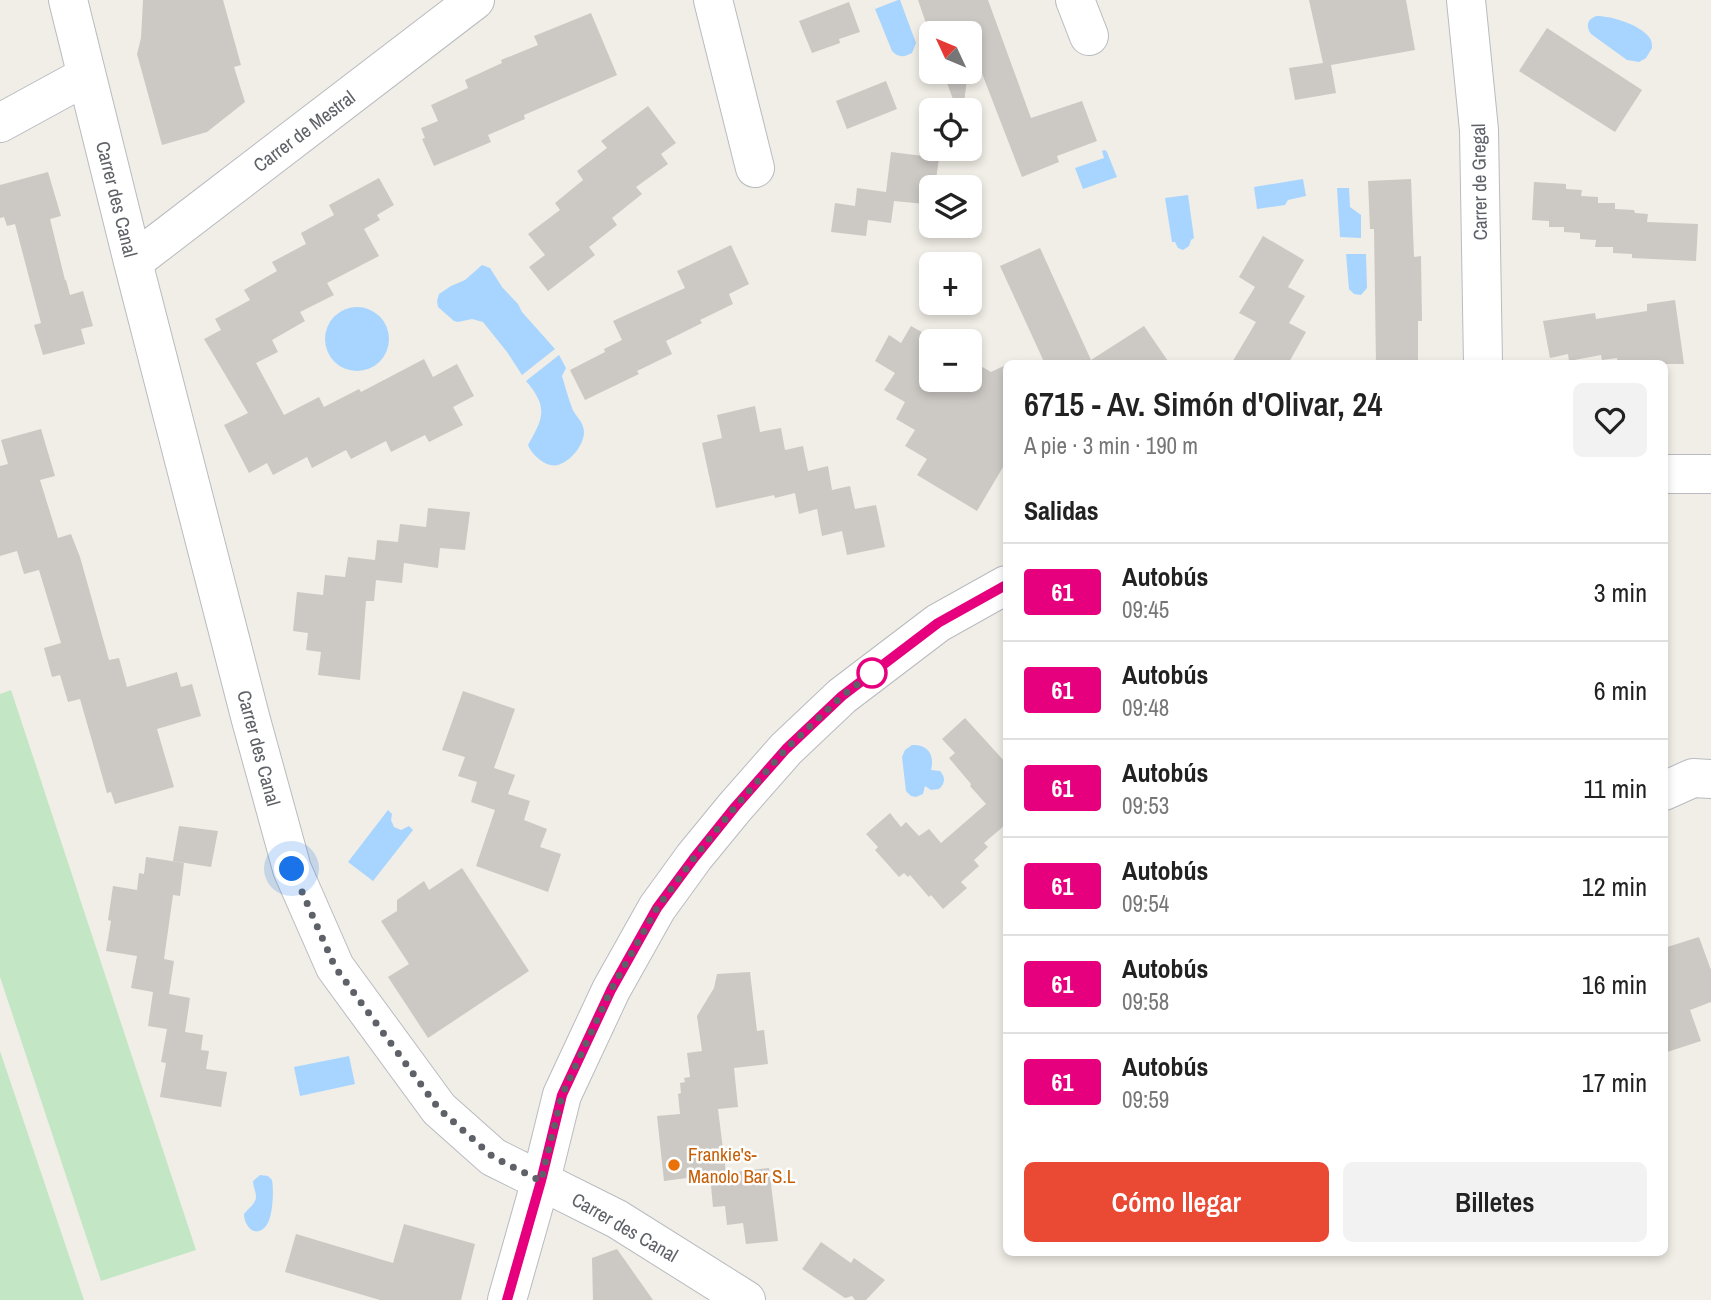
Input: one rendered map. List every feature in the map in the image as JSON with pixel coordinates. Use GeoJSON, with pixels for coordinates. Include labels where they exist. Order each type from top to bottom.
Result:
{"type":"FeatureCollection","features":[{"type":"Feature","properties":{"kind":"street","name":"Carrer des Canal"},"geometry":{"type":"LineString","coordinates":[[68,0],[251,720],[292,869],[335,967],[439,1109],[493,1157],[617,1219],[746,1300]]}},
{"type":"Feature","properties":{"kind":"street","name":"Carrer de Mestral"},"geometry":{"type":"LineString","coordinates":[[133,262],[475,0]]}},
{"type":"Feature","properties":{"kind":"street"},"geometry":{"type":"LineString","coordinates":[[713,0],[755,168]]}},
{"type":"Feature","properties":{"kind":"street"},"geometry":{"type":"LineString","coordinates":[[1075,0],[1088,36]]}},
{"type":"Feature","properties":{"kind":"street","name":"Carrer de Gregal"},"geometry":{"type":"LineString","coordinates":[[1466,0],[1479,130],[1483,360]]}},
{"type":"Feature","properties":{"kind":"street"},"geometry":{"type":"LineString","coordinates":[[0,123],[86,76]]}},
{"type":"Feature","properties":{"kind":"street"},"geometry":{"type":"LineString","coordinates":[[1668,474],[1711,474]]}},
{"type":"Feature","properties":{"kind":"street"},"geometry":{"type":"LineString","coordinates":[[507,1300],[562,1095],[611,990],[657,908],[735,807],[786,749],[842,696],[938,623],[1003,598]]}},
{"type":"Feature","properties":{"kind":"street"},"geometry":{"type":"LineString","coordinates":[[1668,789],[1693,778],[1711,779]]}},
{"type":"Feature","properties":{"kind":"green space"},"geometry":{"type":"Polygon","coordinates":[[[11,690],[196,1250],[101,1281],[0,977],[0,694],[11,690]]]}},
{"type":"Feature","properties":{"kind":"green space"},"geometry":{"type":"Polygon","coordinates":[[[0,1051],[84,1300],[0,1300],[0,1051]]]}},
{"type":"Feature","properties":{"kind":"water"},"geometry":{"type":"Polygon","coordinates":[[[898,0],[916,43],[912,53],[904,56],[892,51],[875,9],[898,0]]]}},
{"type":"Feature","properties":{"kind":"water"},"geometry":{"type":"Polygon","coordinates":[[[1597,16],[1625,22],[1645,33],[1652,45],[1646,58],[1639,62],[1627,60],[1591,34],[1588,23],[1597,16]]]}},
{"type":"Feature","properties":{"kind":"water"},"geometry":{"type":"Polygon","coordinates":[[[1105,150],[1117,177],[1083,189],[1075,168],[1104,158],[1102,151],[1105,150]]]}},
{"type":"Feature","properties":{"kind":"water"},"geometry":{"type":"Polygon","coordinates":[[[1303,179],[1306,196],[1288,200],[1285,205],[1257,209],[1254,187],[1303,179]]]}},
{"type":"Feature","properties":{"kind":"water"},"geometry":{"type":"Polygon","coordinates":[[[1337,188],[1349,188],[1350,207],[1361,215],[1361,238],[1340,237],[1337,188]]]}},
{"type":"Feature","properties":{"kind":"water"},"geometry":{"type":"Polygon","coordinates":[[[1188,195],[1194,238],[1183,250],[1172,242],[1165,198],[1188,195]]]}},
{"type":"Feature","properties":{"kind":"water"},"geometry":{"type":"Polygon","coordinates":[[[1346,254],[1366,254],[1367,288],[1361,295],[1354,294],[1349,289],[1346,254]]]}},
{"type":"Feature","properties":{"kind":"water"},"geometry":{"type":"Polygon","coordinates":[[[482,265],[490,268],[522,312],[555,349],[522,375],[483,322],[472,319],[454,321],[438,307],[439,294],[465,280],[482,265]]]}},
{"type":"Feature","properties":{"kind":"water"},"geometry":{"type":"Polygon","coordinates":[[[357,307],[375,313],[383,321],[389,339],[383,357],[375,365],[357,371],[339,365],[331,357],[325,339],[331,321],[339,313],[357,307]]]}},
{"type":"Feature","properties":{"kind":"water"},"geometry":{"type":"Polygon","coordinates":[[[559,355],[566,368],[562,376],[569,400],[584,432],[582,442],[572,456],[558,465],[549,465],[540,460],[528,445],[538,427],[541,405],[526,381],[559,355]]]}},
{"type":"Feature","properties":{"kind":"water"},"geometry":{"type":"Polygon","coordinates":[[[912,745],[922,746],[929,752],[931,770],[940,771],[944,778],[939,789],[931,790],[925,786],[923,794],[916,797],[906,791],[902,757],[905,750],[912,745]]]}},
{"type":"Feature","properties":{"kind":"water"},"geometry":{"type":"Polygon","coordinates":[[[388,810],[392,814],[394,827],[401,830],[409,826],[413,830],[373,881],[348,862],[388,810]]]}},
{"type":"Feature","properties":{"kind":"water"},"geometry":{"type":"Polygon","coordinates":[[[349,1056],[355,1084],[300,1096],[294,1067],[349,1056]]]}},
{"type":"Feature","properties":{"kind":"water"},"geometry":{"type":"Polygon","coordinates":[[[260,1175],[268,1176],[272,1180],[272,1204],[266,1226],[262,1230],[254,1231],[248,1226],[244,1214],[256,1199],[253,1181],[260,1175]]]}},
{"type":"Feature","properties":{"kind":"building"},"geometry":{"type":"Polygon","coordinates":[[[143,0],[223,0],[241,65],[234,67],[245,102],[207,132],[162,145],[137,54],[141,38],[143,0]]]}},
{"type":"Feature","properties":{"kind":"building"},"geometry":{"type":"Polygon","coordinates":[[[918,0],[988,0],[1031,118],[1082,101],[1097,141],[1057,156],[1059,162],[1022,177],[982,73],[982,21],[925,21],[918,0]]]}},
{"type":"Feature","properties":{"kind":"building"},"geometry":{"type":"Polygon","coordinates":[[[1309,0],[1406,0],[1415,50],[1331,65],[1336,93],[1295,100],[1289,68],[1323,63],[1309,0]]]}},
{"type":"Feature","properties":{"kind":"building"},"geometry":{"type":"Polygon","coordinates":[[[849,2],[860,32],[812,53],[799,21],[849,2]]]}},
{"type":"Feature","properties":{"kind":"building"},"geometry":{"type":"Polygon","coordinates":[[[591,13],[617,75],[524,115],[525,119],[488,135],[491,142],[434,166],[422,139],[425,138],[421,128],[438,121],[431,105],[468,88],[465,80],[502,63],[501,60],[538,45],[534,36],[591,13]]]}},
{"type":"Feature","properties":{"kind":"building"},"geometry":{"type":"Polygon","coordinates":[[[1547,28],[1642,90],[1615,132],[1519,71],[1547,28]]]}},
{"type":"Feature","properties":{"kind":"building"},"geometry":{"type":"Polygon","coordinates":[[[886,81],[897,109],[847,129],[836,101],[886,81]]]}},
{"type":"Feature","properties":{"kind":"building"},"geometry":{"type":"Polygon","coordinates":[[[947,84],[966,84],[965,98],[953,98],[947,84]]]}},
{"type":"Feature","properties":{"kind":"building"},"geometry":{"type":"Polygon","coordinates":[[[648,106],[676,143],[661,154],[668,164],[636,187],[642,194],[612,218],[617,225],[589,247],[595,255],[548,291],[529,267],[545,255],[528,234],[560,210],[555,203],[583,180],[577,171],[607,148],[601,141],[648,106]]]}},
{"type":"Feature","properties":{"kind":"building"},"geometry":{"type":"Polygon","coordinates":[[[891,152],[919,156],[919,161],[939,161],[937,175],[919,175],[919,203],[894,201],[891,223],[868,220],[866,236],[831,232],[835,203],[855,206],[857,188],[886,192],[891,152]]]}},
{"type":"Feature","properties":{"kind":"building"},"geometry":{"type":"Polygon","coordinates":[[[48,172],[61,216],[50,219],[65,280],[70,295],[83,291],[93,326],[81,329],[85,344],[43,355],[34,325],[41,323],[15,224],[7,226],[4,217],[0,218],[0,185],[48,172]]]}},
{"type":"Feature","properties":{"kind":"building"},"geometry":{"type":"Polygon","coordinates":[[[379,178],[394,205],[377,215],[380,220],[364,229],[379,256],[327,283],[334,295],[300,312],[305,321],[272,340],[278,352],[256,363],[284,415],[319,397],[324,407],[359,389],[361,392],[424,359],[433,377],[457,364],[474,396],[453,407],[463,425],[429,442],[425,435],[391,452],[386,441],[351,459],[346,450],[312,468],[307,457],[273,475],[267,463],[249,473],[224,425],[248,413],[204,339],[221,330],[215,319],[250,300],[244,290],[277,271],[272,262],[306,244],[301,233],[334,215],[329,205],[379,178]]]}},
{"type":"Feature","properties":{"kind":"building"},"geometry":{"type":"Polygon","coordinates":[[[1411,179],[1414,257],[1421,256],[1422,321],[1418,321],[1418,360],[1376,360],[1374,229],[1370,229],[1368,181],[1411,179]]]}},
{"type":"Feature","properties":{"kind":"building"},"geometry":{"type":"Polygon","coordinates":[[[1534,182],[1566,184],[1566,189],[1582,190],[1581,196],[1598,197],[1598,203],[1615,203],[1615,209],[1648,214],[1647,222],[1698,224],[1696,261],[1632,258],[1632,254],[1613,253],[1613,247],[1595,247],[1596,240],[1580,239],[1580,233],[1564,232],[1564,227],[1549,227],[1549,221],[1532,220],[1534,182]]]}},
{"type":"Feature","properties":{"kind":"building"},"geometry":{"type":"Polygon","coordinates":[[[1263,236],[1304,260],[1288,287],[1305,296],[1289,323],[1306,332],[1290,360],[1233,360],[1256,322],[1239,313],[1255,287],[1239,277],[1263,236]]]}},
{"type":"Feature","properties":{"kind":"building"},"geometry":{"type":"Polygon","coordinates":[[[731,245],[749,284],[729,294],[733,304],[666,341],[672,354],[637,371],[639,374],[585,400],[570,370],[622,340],[613,321],[685,288],[677,271],[731,245]]]}},
{"type":"Feature","properties":{"kind":"building"},"geometry":{"type":"Polygon","coordinates":[[[1040,248],[1091,360],[1043,360],[1000,266],[1040,248]]]}},
{"type":"Feature","properties":{"kind":"building"},"geometry":{"type":"Polygon","coordinates":[[[1675,300],[1684,364],[1668,364],[1668,360],[1602,360],[1601,355],[1574,360],[1569,360],[1568,354],[1550,358],[1543,321],[1595,313],[1596,319],[1647,311],[1647,304],[1675,300]]]}},
{"type":"Feature","properties":{"kind":"building"},"geometry":{"type":"Polygon","coordinates":[[[911,326],[919,330],[919,392],[982,392],[982,367],[991,372],[1003,366],[1003,467],[977,511],[917,475],[927,459],[905,446],[915,430],[896,419],[905,402],[884,390],[895,373],[875,361],[889,335],[901,343],[911,326]]]}},
{"type":"Feature","properties":{"kind":"building"},"geometry":{"type":"Polygon","coordinates":[[[1144,326],[1167,360],[1091,360],[1144,326]]]}},
{"type":"Feature","properties":{"kind":"building"},"geometry":{"type":"Polygon","coordinates":[[[755,406],[760,432],[781,428],[785,450],[803,446],[808,471],[828,466],[832,490],[850,486],[855,509],[876,505],[885,547],[847,555],[842,531],[822,536],[817,509],[799,514],[795,493],[716,508],[702,443],[722,438],[717,415],[755,406]]]}},
{"type":"Feature","properties":{"kind":"building"},"geometry":{"type":"Polygon","coordinates":[[[41,429],[55,476],[40,480],[58,538],[71,534],[80,557],[109,660],[119,658],[127,687],[177,672],[181,687],[192,684],[201,716],[157,729],[174,787],[115,804],[111,792],[107,793],[80,699],[68,702],[60,675],[52,677],[44,648],[61,643],[39,570],[24,574],[17,551],[0,556],[0,466],[8,464],[1,440],[41,429]]]}},
{"type":"Feature","properties":{"kind":"building"},"geometry":{"type":"Polygon","coordinates":[[[428,508],[470,512],[465,550],[440,548],[438,568],[404,563],[402,583],[376,580],[374,601],[366,601],[360,680],[318,675],[321,652],[306,650],[308,633],[293,631],[297,592],[323,595],[325,575],[345,577],[348,557],[375,560],[377,540],[398,542],[400,524],[426,527],[428,508]]]}},
{"type":"Feature","properties":{"kind":"building"},"geometry":{"type":"Polygon","coordinates":[[[463,691],[515,709],[494,768],[515,775],[508,794],[530,801],[524,820],[547,829],[540,847],[561,854],[548,892],[476,866],[495,810],[471,802],[477,782],[458,776],[465,757],[442,750],[463,691]]]}},
{"type":"Feature","properties":{"kind":"building"},"geometry":{"type":"Polygon","coordinates":[[[965,718],[1003,760],[1003,827],[984,843],[988,847],[974,860],[979,866],[961,882],[967,888],[943,909],[910,875],[908,877],[904,873],[899,877],[875,850],[878,847],[866,834],[890,813],[901,827],[906,822],[919,836],[929,829],[941,843],[986,804],[949,758],[955,753],[942,739],[965,718]]]}},
{"type":"Feature","properties":{"kind":"building"},"geometry":{"type":"Polygon","coordinates":[[[179,826],[218,831],[211,867],[173,861],[179,826]]]}},
{"type":"Feature","properties":{"kind":"building"},"geometry":{"type":"Polygon","coordinates":[[[146,857],[184,863],[180,896],[173,895],[164,959],[174,961],[169,994],[190,998],[185,1032],[203,1035],[201,1050],[209,1051],[206,1069],[227,1072],[221,1107],[160,1097],[166,1063],[161,1062],[167,1029],[148,1026],[153,992],[131,988],[137,956],[106,951],[113,886],[137,890],[139,873],[144,874],[146,857]]]}},
{"type":"Feature","properties":{"kind":"building"},"geometry":{"type":"Polygon","coordinates":[[[462,868],[529,971],[428,1038],[388,977],[409,964],[381,921],[397,911],[397,900],[424,881],[429,890],[462,868]]]}},
{"type":"Feature","properties":{"kind":"building"},"geometry":{"type":"Polygon","coordinates":[[[1699,937],[1711,970],[1711,1002],[1690,1010],[1701,1041],[1668,1052],[1668,947],[1699,937]]]}},
{"type":"Feature","properties":{"kind":"building"},"geometry":{"type":"Polygon","coordinates":[[[750,972],[757,1031],[764,1030],[768,1064],[734,1068],[738,1107],[718,1109],[726,1173],[664,1181],[657,1116],[680,1114],[680,1083],[685,1082],[684,1078],[690,1077],[687,1053],[702,1051],[697,1016],[714,988],[717,974],[750,972]]]}},
{"type":"Feature","properties":{"kind":"building"},"geometry":{"type":"Polygon","coordinates":[[[769,1168],[778,1241],[746,1244],[743,1223],[727,1225],[725,1206],[713,1207],[710,1175],[769,1168]]]}},
{"type":"Feature","properties":{"kind":"building"},"geometry":{"type":"Polygon","coordinates":[[[404,1224],[475,1244],[461,1300],[380,1300],[285,1272],[296,1234],[393,1263],[404,1224]]]}},
{"type":"Feature","properties":{"kind":"building"},"geometry":{"type":"Polygon","coordinates":[[[821,1242],[851,1263],[854,1258],[885,1280],[866,1300],[855,1300],[852,1296],[845,1298],[802,1269],[821,1242]]]}},
{"type":"Feature","properties":{"kind":"building"},"geometry":{"type":"Polygon","coordinates":[[[617,1249],[653,1300],[593,1300],[592,1258],[617,1249]]]}},
{"type":"Feature","properties":{"kind":"bus line","name":"61"},"geometry":{"type":"LineString","coordinates":[[507,1300],[562,1095],[611,990],[657,908],[735,807],[786,749],[842,696],[938,623],[1003,587]]}},
{"type":"Feature","properties":{"kind":"place","name":"Frankie's- Manolo Bar S.L"},"geometry":{"type":"Point","coordinates":[674,1165]}},
{"type":"Feature","properties":{"kind":"route"},"geometry":{"type":"LineString","coordinates":[[292,869],[335,967],[439,1109],[493,1157],[541,1181],[562,1095],[611,990],[657,908],[735,807],[786,749],[842,696],[880,667],[872,673]]}}]}
